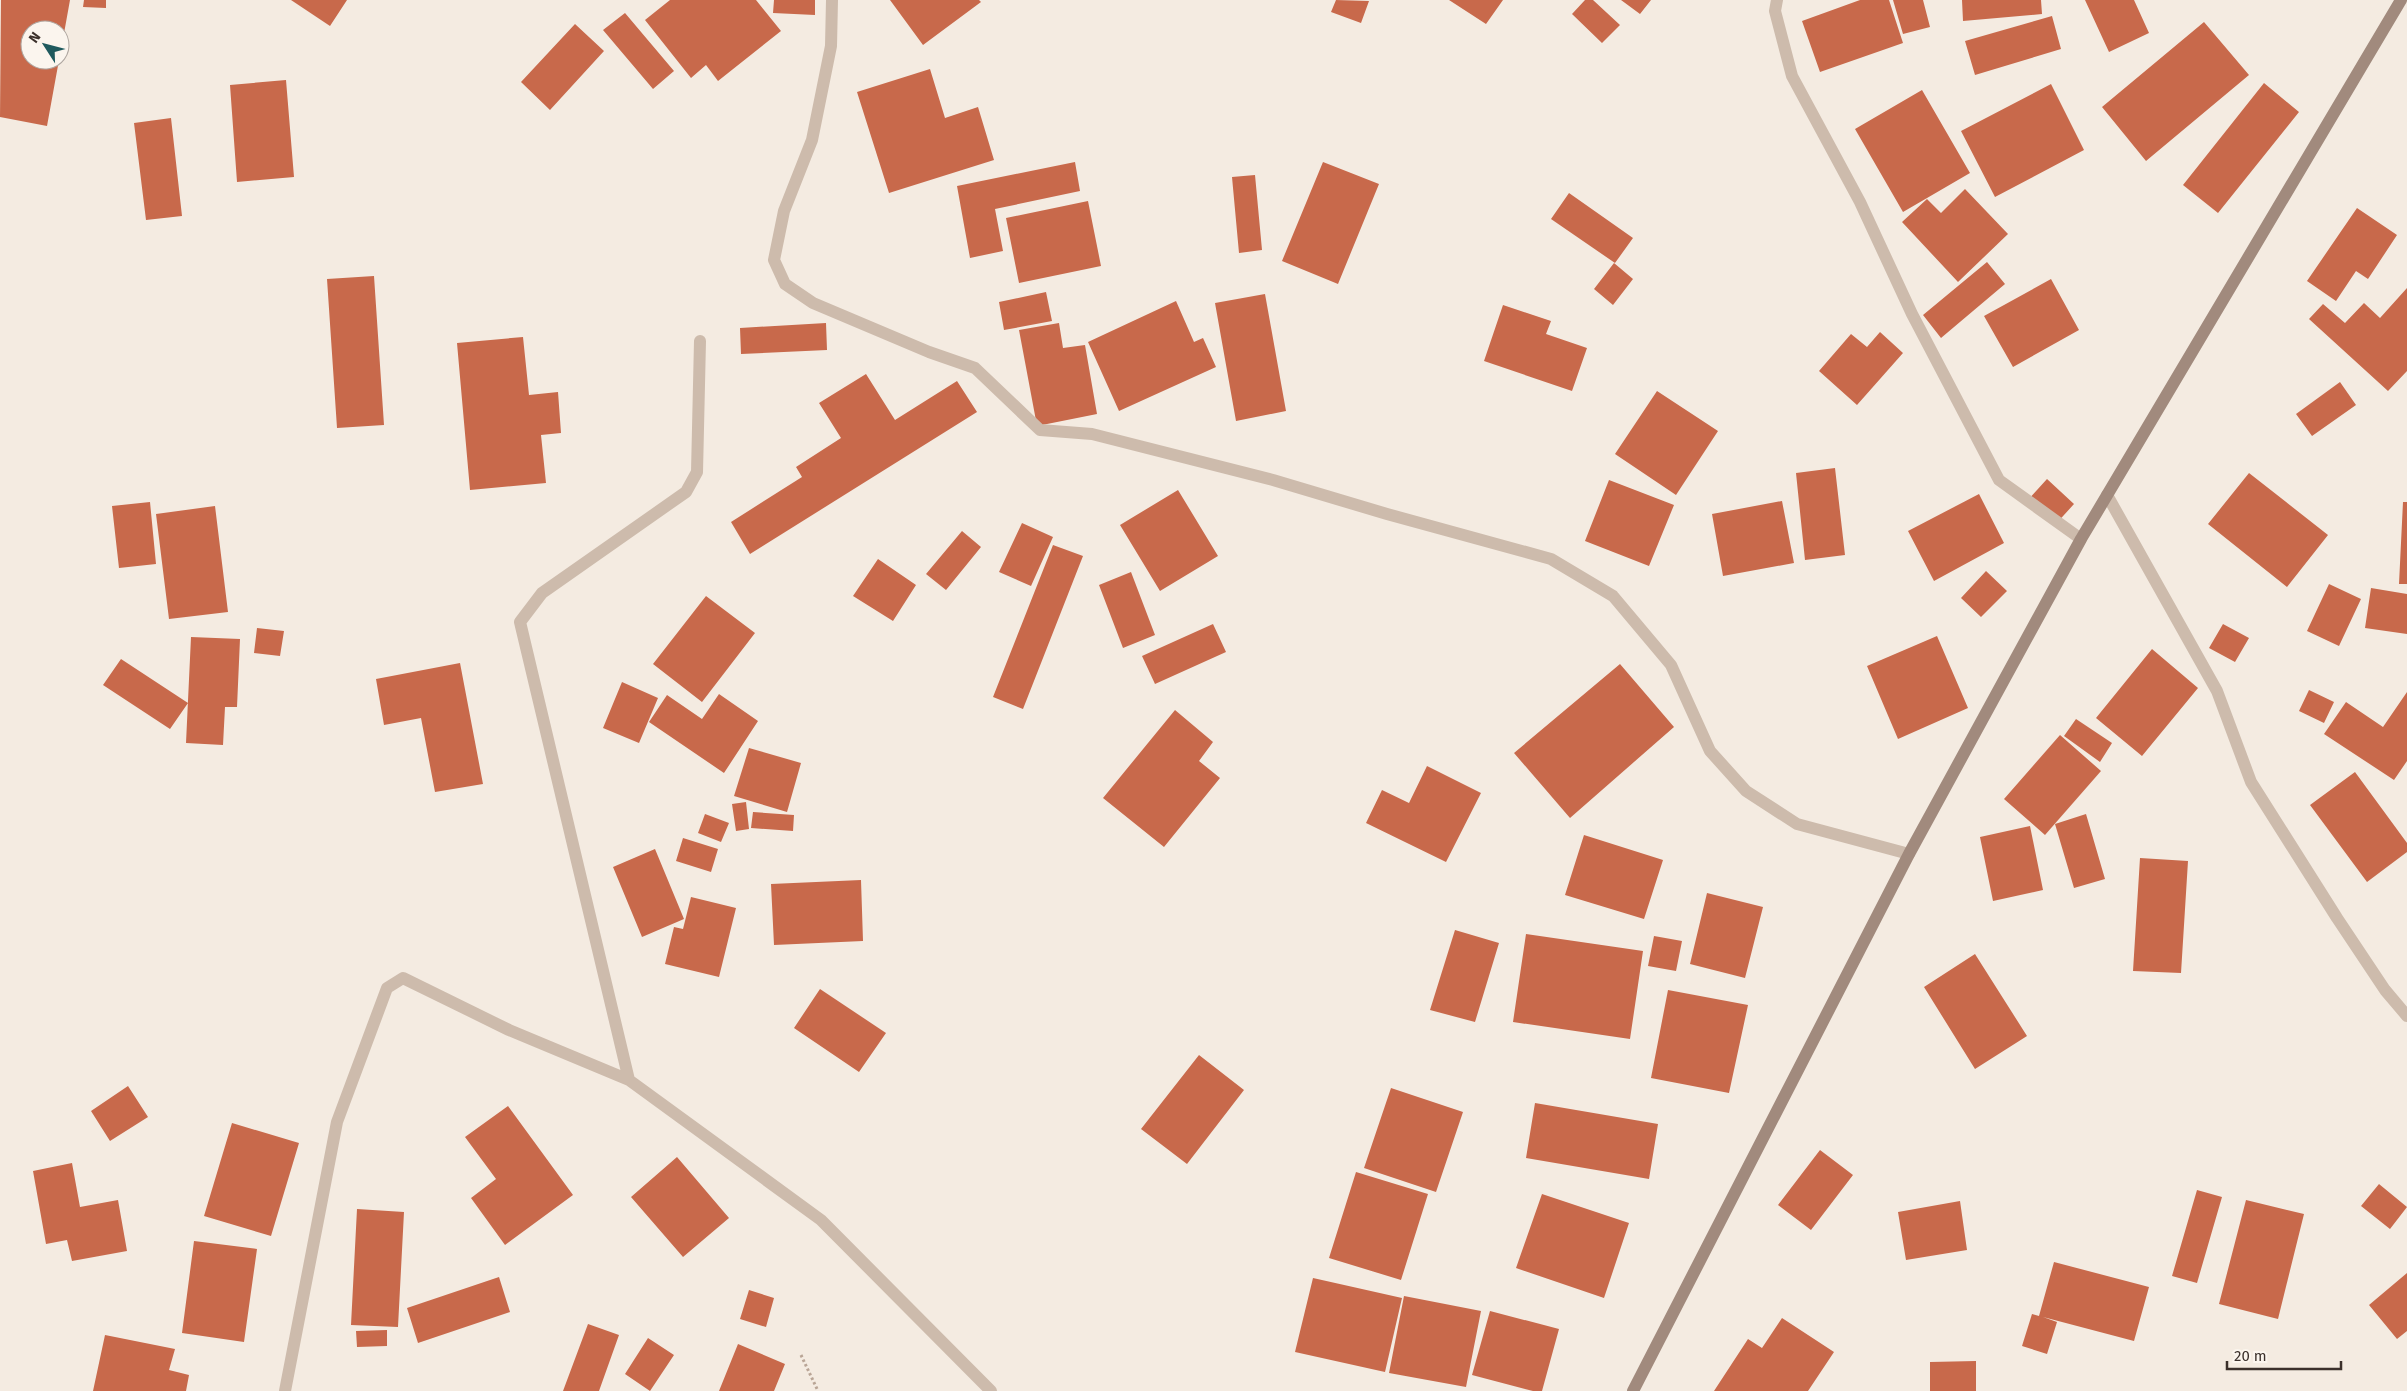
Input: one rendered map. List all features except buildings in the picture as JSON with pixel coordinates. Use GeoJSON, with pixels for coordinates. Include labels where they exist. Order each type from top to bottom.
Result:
{"type":"FeatureCollection","features":[{"type":"Feature","properties":{"kind":"main road"},"geometry":{"type":"LineString","coordinates":[[1633,1391],[1909,854],[2080,539],[2401,0]]}},
{"type":"Feature","properties":{"kind":"street"},"geometry":{"type":"LineString","coordinates":[[832,0],[831,46],[812,140],[784,211],[774,260],[785,284],[813,303],[929,352],[975,368],[1040,430],[1092,434],[1273,480],[1387,514],[1551,559],[1613,596],[1671,665],[1710,751],[1746,791],[1797,824],[1909,854]]}},
{"type":"Feature","properties":{"kind":"street"},"geometry":{"type":"LineString","coordinates":[[1777,0],[1775,11],[1792,76],[1860,202],[1912,314],[1999,480],[2080,539]]}},
{"type":"Feature","properties":{"kind":"street"},"geometry":{"type":"LineString","coordinates":[[629,1080],[520,622],[542,592],[686,492],[697,472],[700,341]]}},
{"type":"Feature","properties":{"kind":"street"},"geometry":{"type":"LineString","coordinates":[[2106,495],[2217,691],[2250,782],[2385,990],[2407,1016]]}},
{"type":"Feature","properties":{"kind":"street"},"geometry":{"type":"LineString","coordinates":[[285,1391],[337,1122],[387,988],[403,978],[509,1030],[629,1080],[821,1220],[991,1391]]}},
{"type":"Feature","properties":{"kind":"path"},"geometry":{"type":"LineString","coordinates":[[800,1355],[818,1391]]}}]}
